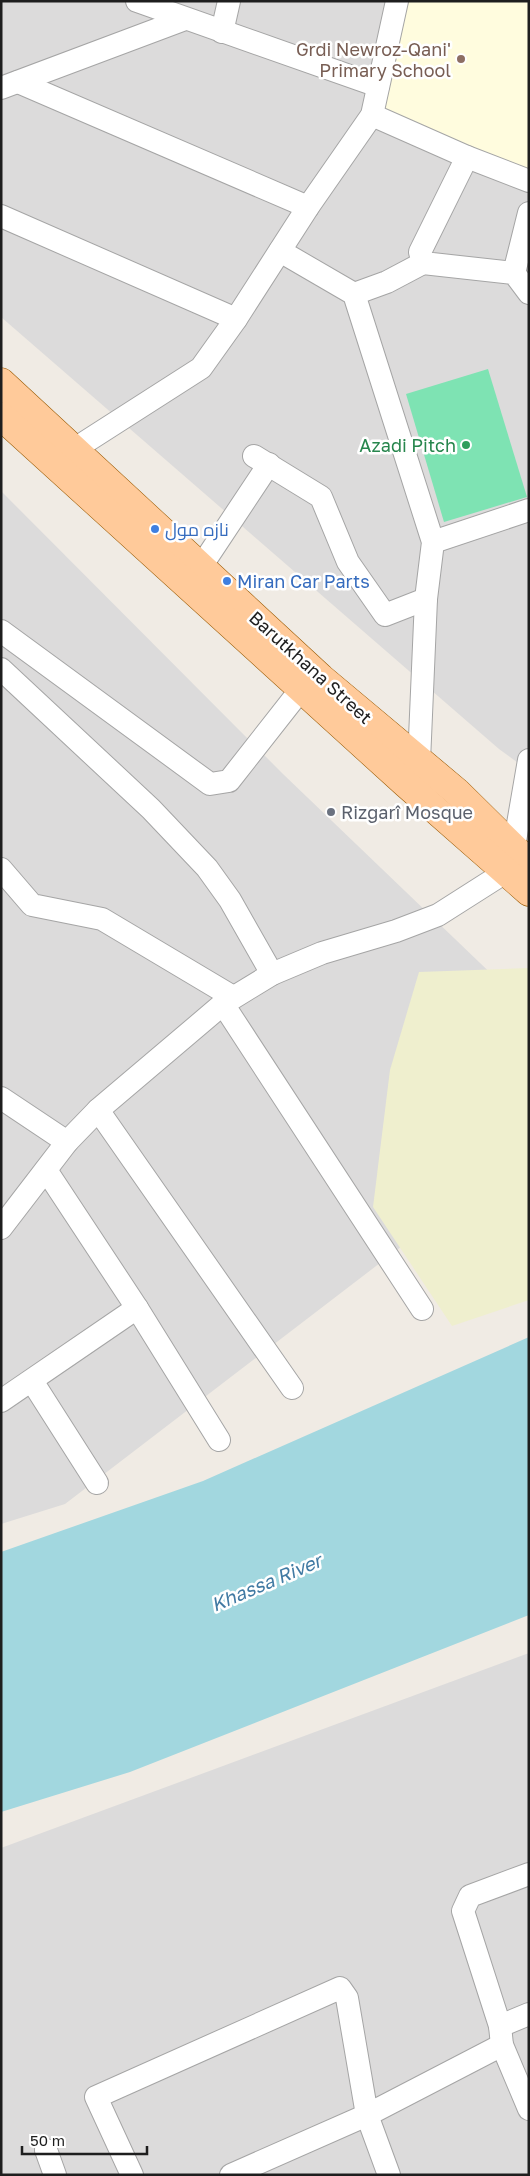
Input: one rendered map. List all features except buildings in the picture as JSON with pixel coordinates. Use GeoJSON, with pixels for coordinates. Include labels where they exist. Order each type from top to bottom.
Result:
{"type":"FeatureCollection","features":[{"type":"Feature","properties":{"kind":"main road","name":"Barutkhana Street"},"geometry":{"type":"LineString","coordinates":[[1,382],[321,678],[457,792],[521,857]]}},
{"type":"Feature","properties":{"kind":"main road","name":"Barutkhana Street"},"geometry":{"type":"LineString","coordinates":[[1,416],[439,812],[486,852],[521,857]]}},
{"type":"Feature","properties":{"kind":"main road"},"geometry":{"type":"LineString","coordinates":[[439,812],[457,792]]}},
{"type":"Feature","properties":{"kind":"main road"},"geometry":{"type":"LineString","coordinates":[[521,857],[529,892]]}},
{"type":"Feature","properties":{"kind":"street"},"geometry":{"type":"LineString","coordinates":[[137,1],[378,86]]}},
{"type":"Feature","properties":{"kind":"street"},"geometry":{"type":"LineString","coordinates":[[222,32],[229,1]]}},
{"type":"Feature","properties":{"kind":"street"},"geometry":{"type":"LineString","coordinates":[[74,450],[201,368],[308,207],[372,115],[397,1]]}},
{"type":"Feature","properties":{"kind":"street"},"geometry":{"type":"LineString","coordinates":[[10,85],[185,19]]}},
{"type":"Feature","properties":{"kind":"street"},"geometry":{"type":"LineString","coordinates":[[10,85],[308,207]]}},
{"type":"Feature","properties":{"kind":"street"},"geometry":{"type":"LineString","coordinates":[[372,115],[466,157],[529,181]]}},
{"type":"Feature","properties":{"kind":"street"},"geometry":{"type":"LineString","coordinates":[[423,262],[420,252],[466,157]]}},
{"type":"Feature","properties":{"kind":"street"},"geometry":{"type":"LineString","coordinates":[[514,273],[529,213]]}},
{"type":"Feature","properties":{"kind":"street"},"geometry":{"type":"LineString","coordinates":[[1,216],[236,318]]}},
{"type":"Feature","properties":{"kind":"street"},"geometry":{"type":"LineString","coordinates":[[280,251],[354,294],[433,542],[426,599],[419,761]]}},
{"type":"Feature","properties":{"kind":"street"},"geometry":{"type":"LineString","coordinates":[[354,294],[386,282],[423,262],[514,273],[529,293]]}},
{"type":"Feature","properties":{"kind":"street"},"geometry":{"type":"LineString","coordinates":[[200,568],[262,460],[321,497],[348,562],[385,615],[426,599]]}},
{"type":"Feature","properties":{"kind":"street"},"geometry":{"type":"LineString","coordinates":[[433,542],[529,510]]}},
{"type":"Feature","properties":{"kind":"street"},"geometry":{"type":"LineString","coordinates":[[1,631],[210,784],[229,781],[302,688]]}},
{"type":"Feature","properties":{"kind":"street"},"geometry":{"type":"LineString","coordinates":[[1,669],[138,796],[207,868],[230,900],[272,974]]}},
{"type":"Feature","properties":{"kind":"street"},"geometry":{"type":"LineString","coordinates":[[1,1228],[67,1142],[98,1110],[228,1000],[272,974],[322,953],[417,924],[458,904],[521,857],[529,760]]}},
{"type":"Feature","properties":{"kind":"street"},"geometry":{"type":"LineString","coordinates":[[1,869],[32,905],[102,919],[228,1000],[422,1309]]}},
{"type":"Feature","properties":{"kind":"street"},"geometry":{"type":"LineString","coordinates":[[1,1098],[67,1142]]}},
{"type":"Feature","properties":{"kind":"street"},"geometry":{"type":"LineString","coordinates":[[98,1110],[292,1388]]}},
{"type":"Feature","properties":{"kind":"street"},"geometry":{"type":"LineString","coordinates":[[46,1170],[137,1308],[220,1440]]}},
{"type":"Feature","properties":{"kind":"street"},"geometry":{"type":"LineString","coordinates":[[1,1401],[137,1308]]}},
{"type":"Feature","properties":{"kind":"street"},"geometry":{"type":"LineString","coordinates":[[32,1380],[97,1483]]}},
{"type":"Feature","properties":{"kind":"street"},"geometry":{"type":"LineString","coordinates":[[529,1874],[470,1896],[463,1911],[501,2036],[529,2108]]}},
{"type":"Feature","properties":{"kind":"street"},"geometry":{"type":"LineString","coordinates":[[126,2173],[96,2097],[340,1988],[347,1998],[367,2115],[388,2175]]}},
{"type":"Feature","properties":{"kind":"street"},"geometry":{"type":"LineString","coordinates":[[231,2175],[367,2115],[501,2036],[529,2014]]}},
{"type":"Feature","properties":{"kind":"street"},"geometry":{"type":"LineString","coordinates":[[46,2150],[55,2175]]}},
{"type":"Feature","properties":{"kind":"shaded area"},"geometry":{"type":"Polygon","coordinates":[[[1,1],[529,1],[529,771],[499,749],[1,317],[1,1]]]}},
{"type":"Feature","properties":{"kind":"shaded area","name":"Grdi Newroz-Qani' Primary School"},"geometry":{"type":"Polygon","coordinates":[[[406,1],[529,1],[529,171],[379,115],[406,1]]]}},
{"type":"Feature","properties":{"kind":"shaded area"},"geometry":{"type":"Polygon","coordinates":[[[1,491],[283,774],[529,1010],[529,1149],[65,1504],[1,1524],[1,491]]]}},
{"type":"Feature","properties":{"kind":"shaded area"},"geometry":{"type":"Polygon","coordinates":[[[529,1653],[529,2175],[1,2175],[1,1848],[529,1653]]]}},
{"type":"Feature","properties":{"kind":"green space","name":"Azadi Pitch"},"geometry":{"type":"Polygon","coordinates":[[[488,369],[527,497],[444,522],[406,394],[488,369]]]}},
{"type":"Feature","properties":{"kind":"green space"},"geometry":{"type":"Polygon","coordinates":[[[529,968],[529,1300],[452,1326],[373,1207],[390,1070],[419,972],[529,968]]]}},
{"type":"Feature","properties":{"kind":"water","name":"Khassa River"},"geometry":{"type":"Polygon","coordinates":[[[529,1337],[529,1615],[130,1772],[1,1812],[1,1552],[203,1481],[529,1337]]]}},
{"type":"Feature","properties":{"kind":"place","name":"Grdi Newroz-Qani' Primary School"},"geometry":{"type":"Point","coordinates":[461,59]}},
{"type":"Feature","properties":{"kind":"place","name":"Azadi Pitch"},"geometry":{"type":"Point","coordinates":[466,445]}},
{"type":"Feature","properties":{"kind":"place","name":"نازه مول"},"geometry":{"type":"Point","coordinates":[155,529]}},
{"type":"Feature","properties":{"kind":"place","name":"Miran Car Parts"},"geometry":{"type":"Point","coordinates":[227,581]}},
{"type":"Feature","properties":{"kind":"place","name":"Rizgarî Mosque"},"geometry":{"type":"Point","coordinates":[331,812]}}]}
